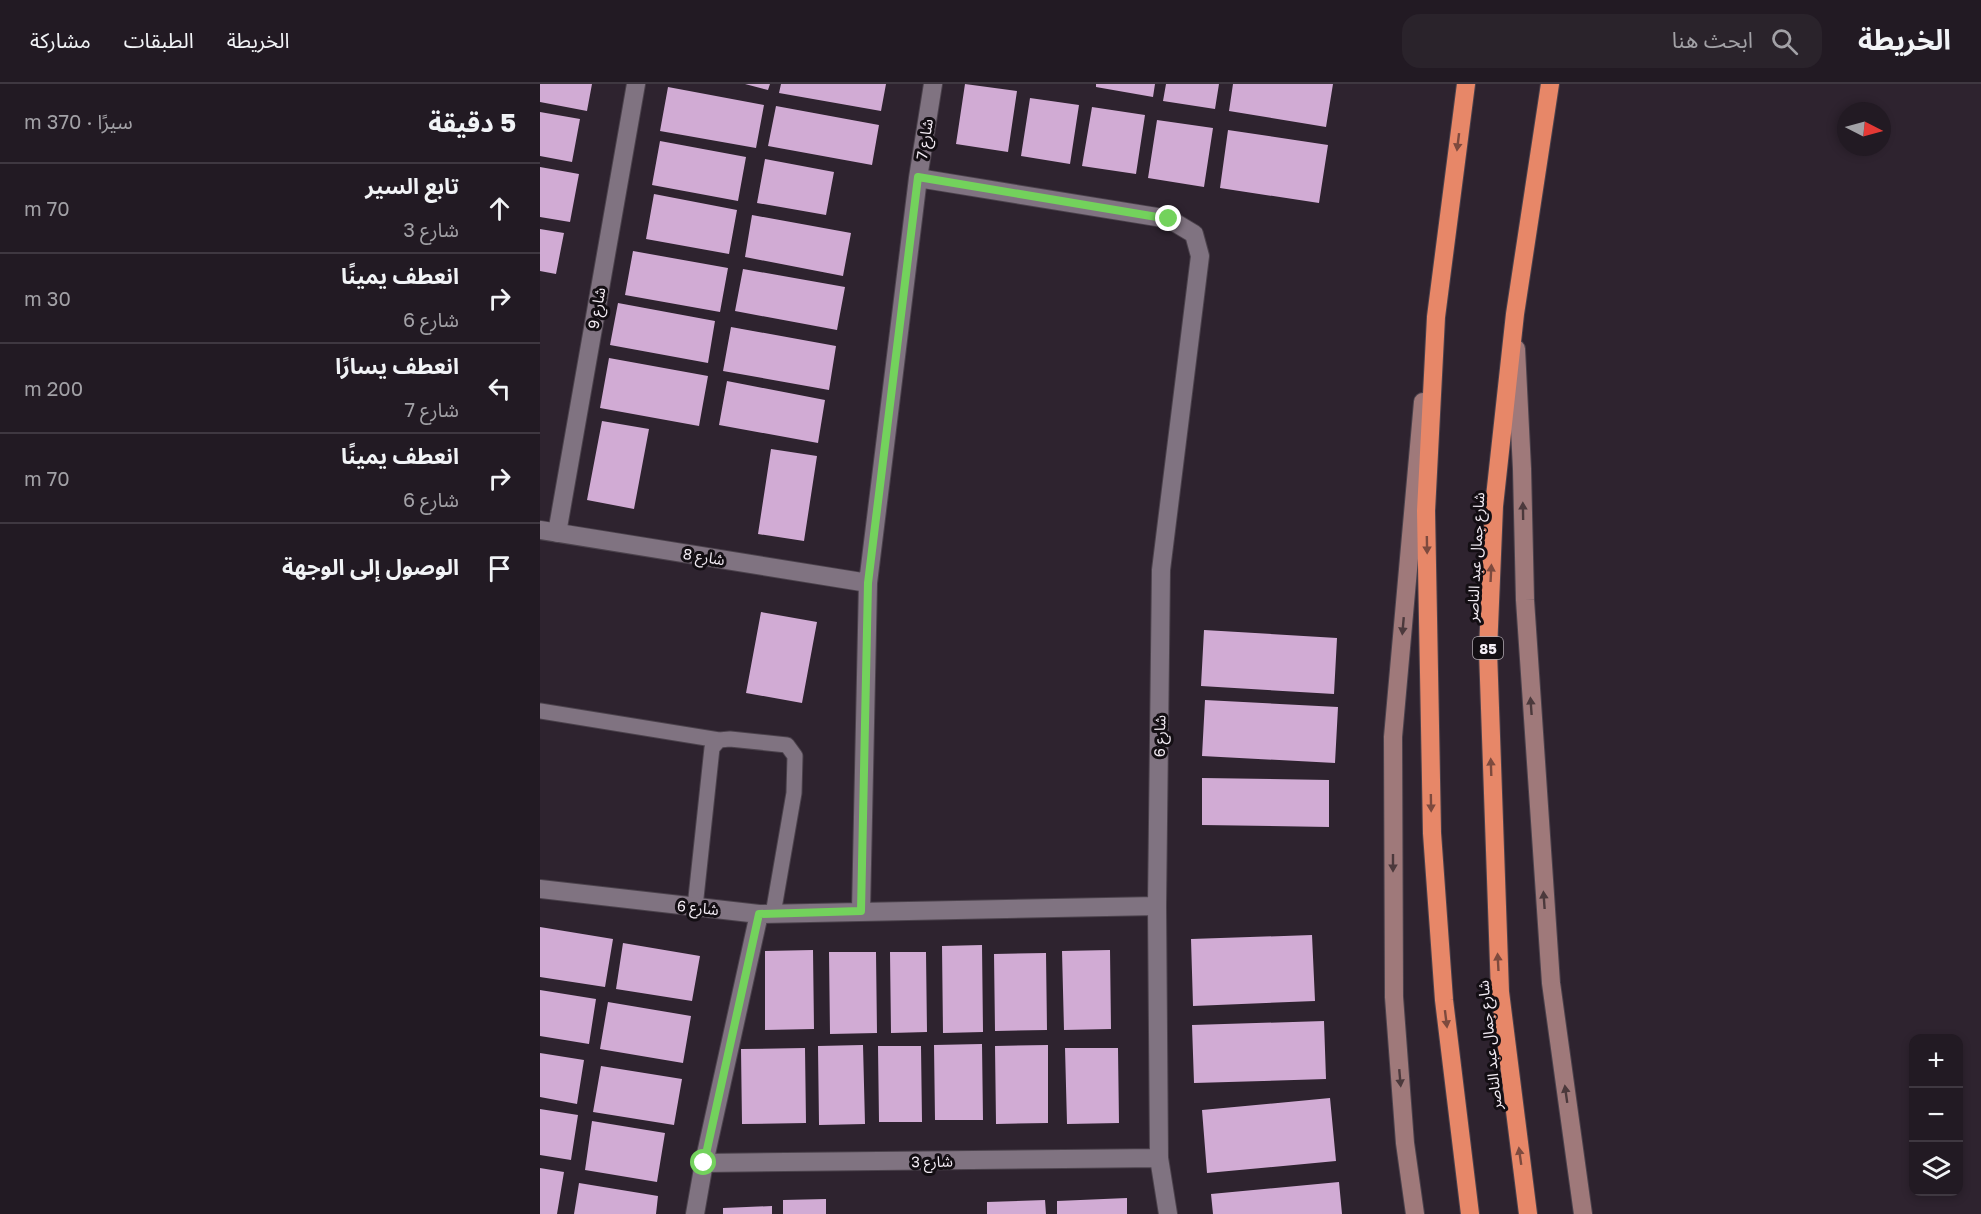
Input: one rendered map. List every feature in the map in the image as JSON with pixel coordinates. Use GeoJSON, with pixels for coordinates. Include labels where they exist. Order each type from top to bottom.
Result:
{"type":"FeatureCollection","features":[{"type":"Feature","properties":{"kind":"highway"},"geometry":{"type":"LineString","coordinates":[[1466,84],[1436,317],[1426,511],[1432,833],[1444,1000],[1470,1214]]}},
{"type":"Feature","properties":{"kind":"highway","name":"شارع جمال عبد الناصر"},"geometry":{"type":"LineString","coordinates":[[1528,1214],[1500,992],[1488,651],[1494,506],[1515,314],[1550,84]]}},
{"type":"Feature","properties":{"kind":"main road"},"geometry":{"type":"LineString","coordinates":[[1515,314],[1525,600],[1551,982],[1583,1214]]}},
{"type":"Feature","properties":{"kind":"main road"},"geometry":{"type":"LineString","coordinates":[[1414,1214],[1394,997],[1393,737],[1424,393],[1436,317]]}},
{"type":"Feature","properties":{"kind":"street","name":"شارع 9"},"geometry":{"type":"LineString","coordinates":[[548,531],[636,84]]}},
{"type":"Feature","properties":{"kind":"street","name":"شارع 7"},"geometry":{"type":"LineString","coordinates":[[861,911],[868,583],[918,177],[933,84]]}},
{"type":"Feature","properties":{"kind":"street","name":"شارع 6"},"geometry":{"type":"LineString","coordinates":[[540,889],[766,914],[1157,906],[1161,570],[1200,256],[1194,234],[1169,219],[918,177]]}},
{"type":"Feature","properties":{"kind":"street","name":"شارع 8"},"geometry":{"type":"LineString","coordinates":[[548,531],[868,583]]}},
{"type":"Feature","properties":{"kind":"street"},"geometry":{"type":"LineString","coordinates":[[1157,906],[1159,1158],[1168,1214]]}},
{"type":"Feature","properties":{"kind":"street"},"geometry":{"type":"LineString","coordinates":[[695,1214],[704,1163],[766,914]]}},
{"type":"Feature","properties":{"kind":"street","name":"شارع 3"},"geometry":{"type":"LineString","coordinates":[[704,1163],[1159,1158]]}},
{"type":"Feature","properties":{"kind":"lane"},"geometry":{"type":"LineString","coordinates":[[540,711],[719,740],[730,739],[787,745],[795,756],[794,794],[766,914]]}},
{"type":"Feature","properties":{"kind":"lane"},"geometry":{"type":"LineString","coordinates":[[696,907],[712,748],[719,740]]}},
{"type":"Feature","properties":{"kind":"building"},"geometry":{"type":"Polygon","coordinates":[[[540,84],[592,84],[587,111],[540,102],[540,84]]]}},
{"type":"Feature","properties":{"kind":"building"},"geometry":{"type":"Polygon","coordinates":[[[745,84],[770,84],[768,90],[745,84]]]}},
{"type":"Feature","properties":{"kind":"building"},"geometry":{"type":"Polygon","coordinates":[[[781,84],[886,84],[881,111],[779,93],[781,84]]]}},
{"type":"Feature","properties":{"kind":"building"},"geometry":{"type":"Polygon","coordinates":[[[965,84],[1017,91],[1008,152],[956,144],[965,84]]]}},
{"type":"Feature","properties":{"kind":"building"},"geometry":{"type":"Polygon","coordinates":[[[1096,84],[1155,84],[1153,97],[1096,87],[1096,84]]]}},
{"type":"Feature","properties":{"kind":"building"},"geometry":{"type":"Polygon","coordinates":[[[1166,84],[1219,84],[1215,109],[1163,101],[1166,84]]]}},
{"type":"Feature","properties":{"kind":"building"},"geometry":{"type":"Polygon","coordinates":[[[1233,84],[1333,84],[1326,127],[1229,111],[1233,84]]]}},
{"type":"Feature","properties":{"kind":"building"},"geometry":{"type":"Polygon","coordinates":[[[668,87],[764,105],[756,148],[660,131],[668,87]]]}},
{"type":"Feature","properties":{"kind":"building"},"geometry":{"type":"Polygon","coordinates":[[[1030,98],[1079,105],[1070,164],[1021,156],[1030,98]]]}},
{"type":"Feature","properties":{"kind":"building"},"geometry":{"type":"Polygon","coordinates":[[[776,106],[879,125],[872,165],[768,146],[776,106]]]}},
{"type":"Feature","properties":{"kind":"building"},"geometry":{"type":"Polygon","coordinates":[[[1092,107],[1145,115],[1136,174],[1082,166],[1092,107]]]}},
{"type":"Feature","properties":{"kind":"building"},"geometry":{"type":"Polygon","coordinates":[[[540,112],[580,119],[572,162],[540,156],[540,112]]]}},
{"type":"Feature","properties":{"kind":"building"},"geometry":{"type":"Polygon","coordinates":[[[1157,120],[1213,128],[1204,187],[1148,178],[1157,120]]]}},
{"type":"Feature","properties":{"kind":"building"},"geometry":{"type":"Polygon","coordinates":[[[1228,130],[1328,145],[1319,203],[1220,188],[1228,130]]]}},
{"type":"Feature","properties":{"kind":"building"},"geometry":{"type":"Polygon","coordinates":[[[660,141],[746,157],[738,201],[652,185],[660,141]]]}},
{"type":"Feature","properties":{"kind":"building"},"geometry":{"type":"Polygon","coordinates":[[[765,159],[834,172],[826,215],[757,203],[765,159]]]}},
{"type":"Feature","properties":{"kind":"building"},"geometry":{"type":"Polygon","coordinates":[[[540,167],[579,174],[570,222],[540,217],[540,167]]]}},
{"type":"Feature","properties":{"kind":"building"},"geometry":{"type":"Polygon","coordinates":[[[654,194],[737,210],[729,254],[646,239],[654,194]]]}},
{"type":"Feature","properties":{"kind":"building"},"geometry":{"type":"Polygon","coordinates":[[[752,215],[851,233],[843,276],[745,257],[752,215]]]}},
{"type":"Feature","properties":{"kind":"building"},"geometry":{"type":"Polygon","coordinates":[[[540,229],[564,233],[556,274],[540,271],[540,229]]]}},
{"type":"Feature","properties":{"kind":"building"},"geometry":{"type":"Polygon","coordinates":[[[633,251],[728,268],[720,312],[625,295],[633,251]]]}},
{"type":"Feature","properties":{"kind":"building"},"geometry":{"type":"Polygon","coordinates":[[[743,269],[845,287],[837,330],[735,311],[743,269]]]}},
{"type":"Feature","properties":{"kind":"building"},"geometry":{"type":"Polygon","coordinates":[[[618,303],[715,321],[708,363],[610,345],[618,303]]]}},
{"type":"Feature","properties":{"kind":"building"},"geometry":{"type":"Polygon","coordinates":[[[731,327],[836,346],[829,390],[723,371],[731,327]]]}},
{"type":"Feature","properties":{"kind":"building"},"geometry":{"type":"Polygon","coordinates":[[[609,358],[708,376],[699,426],[600,408],[609,358]]]}},
{"type":"Feature","properties":{"kind":"building"},"geometry":{"type":"Polygon","coordinates":[[[727,381],[825,400],[818,443],[719,425],[727,381]]]}},
{"type":"Feature","properties":{"kind":"building"},"geometry":{"type":"Polygon","coordinates":[[[602,421],[649,429],[634,509],[587,500],[602,421]]]}},
{"type":"Feature","properties":{"kind":"building"},"geometry":{"type":"Polygon","coordinates":[[[771,449],[817,456],[804,541],[758,534],[771,449]]]}},
{"type":"Feature","properties":{"kind":"building"},"geometry":{"type":"Polygon","coordinates":[[[761,612],[817,622],[802,703],[746,693],[761,612]]]}},
{"type":"Feature","properties":{"kind":"building"},"geometry":{"type":"Polygon","coordinates":[[[1204,630],[1337,638],[1334,694],[1201,686],[1204,630]]]}},
{"type":"Feature","properties":{"kind":"building"},"geometry":{"type":"Polygon","coordinates":[[[1205,700],[1338,707],[1335,763],[1202,756],[1205,700]]]}},
{"type":"Feature","properties":{"kind":"building"},"geometry":{"type":"Polygon","coordinates":[[[1202,778],[1329,780],[1329,827],[1202,825],[1202,778]]]}},
{"type":"Feature","properties":{"kind":"building"},"geometry":{"type":"Polygon","coordinates":[[[540,927],[613,939],[605,987],[540,977],[540,927]]]}},
{"type":"Feature","properties":{"kind":"building"},"geometry":{"type":"Polygon","coordinates":[[[1312,935],[1315,1001],[1193,1006],[1191,939],[1312,935]]]}},
{"type":"Feature","properties":{"kind":"building"},"geometry":{"type":"Polygon","coordinates":[[[623,943],[700,956],[692,1001],[616,989],[623,943]]]}},
{"type":"Feature","properties":{"kind":"building"},"geometry":{"type":"Polygon","coordinates":[[[982,945],[983,1032],[943,1033],[942,946],[982,945]]]}},
{"type":"Feature","properties":{"kind":"building"},"geometry":{"type":"Polygon","coordinates":[[[813,950],[814,1029],[765,1030],[765,951],[813,950]]]}},
{"type":"Feature","properties":{"kind":"building"},"geometry":{"type":"Polygon","coordinates":[[[1110,950],[1111,1029],[1064,1030],[1062,951],[1110,950]]]}},
{"type":"Feature","properties":{"kind":"building"},"geometry":{"type":"Polygon","coordinates":[[[829,952],[876,952],[877,1033],[830,1034],[829,952]]]}},
{"type":"Feature","properties":{"kind":"building"},"geometry":{"type":"Polygon","coordinates":[[[890,952],[926,952],[927,1032],[891,1033],[890,952]]]}},
{"type":"Feature","properties":{"kind":"building"},"geometry":{"type":"Polygon","coordinates":[[[1046,953],[1047,1030],[995,1031],[994,954],[1046,953]]]}},
{"type":"Feature","properties":{"kind":"building"},"geometry":{"type":"Polygon","coordinates":[[[540,990],[596,999],[589,1044],[540,1036],[540,990]]]}},
{"type":"Feature","properties":{"kind":"building"},"geometry":{"type":"Polygon","coordinates":[[[608,1002],[691,1016],[683,1063],[600,1049],[608,1002]]]}},
{"type":"Feature","properties":{"kind":"building"},"geometry":{"type":"Polygon","coordinates":[[[1324,1021],[1326,1079],[1194,1083],[1192,1025],[1324,1021]]]}},
{"type":"Feature","properties":{"kind":"building"},"geometry":{"type":"Polygon","coordinates":[[[982,1044],[983,1120],[935,1120],[934,1045],[982,1044]]]}},
{"type":"Feature","properties":{"kind":"building"},"geometry":{"type":"Polygon","coordinates":[[[863,1045],[865,1124],[819,1125],[818,1046],[863,1045]]]}},
{"type":"Feature","properties":{"kind":"building"},"geometry":{"type":"Polygon","coordinates":[[[1048,1045],[1048,1123],[996,1124],[995,1046],[1048,1045]]]}},
{"type":"Feature","properties":{"kind":"building"},"geometry":{"type":"Polygon","coordinates":[[[878,1046],[921,1046],[922,1122],[879,1122],[878,1046]]]}},
{"type":"Feature","properties":{"kind":"building"},"geometry":{"type":"Polygon","coordinates":[[[805,1048],[806,1123],[742,1124],[741,1049],[805,1048]]]}},
{"type":"Feature","properties":{"kind":"building"},"geometry":{"type":"Polygon","coordinates":[[[1065,1048],[1118,1048],[1119,1123],[1067,1124],[1065,1048]]]}},
{"type":"Feature","properties":{"kind":"building"},"geometry":{"type":"Polygon","coordinates":[[[540,1053],[584,1060],[577,1104],[540,1097],[540,1053]]]}},
{"type":"Feature","properties":{"kind":"building"},"geometry":{"type":"Polygon","coordinates":[[[601,1066],[682,1079],[674,1125],[593,1112],[601,1066]]]}},
{"type":"Feature","properties":{"kind":"building"},"geometry":{"type":"Polygon","coordinates":[[[1330,1098],[1336,1161],[1207,1173],[1202,1110],[1330,1098]]]}},
{"type":"Feature","properties":{"kind":"building"},"geometry":{"type":"Polygon","coordinates":[[[540,1109],[578,1115],[571,1160],[540,1155],[540,1109]]]}},
{"type":"Feature","properties":{"kind":"building"},"geometry":{"type":"Polygon","coordinates":[[[592,1121],[665,1133],[657,1182],[585,1170],[592,1121]]]}},
{"type":"Feature","properties":{"kind":"building"},"geometry":{"type":"Polygon","coordinates":[[[540,1168],[564,1172],[557,1214],[540,1214],[540,1168]]]}},
{"type":"Feature","properties":{"kind":"building"},"geometry":{"type":"Polygon","coordinates":[[[1339,1182],[1342,1214],[1213,1214],[1211,1194],[1339,1182]]]}},
{"type":"Feature","properties":{"kind":"building"},"geometry":{"type":"Polygon","coordinates":[[[579,1183],[658,1196],[656,1214],[574,1214],[579,1183]]]}},
{"type":"Feature","properties":{"kind":"building"},"geometry":{"type":"Polygon","coordinates":[[[1127,1198],[1127,1214],[1057,1214],[1057,1201],[1127,1198]]]}},
{"type":"Feature","properties":{"kind":"building"},"geometry":{"type":"Polygon","coordinates":[[[826,1199],[826,1214],[783,1214],[783,1200],[826,1199]]]}},
{"type":"Feature","properties":{"kind":"building"},"geometry":{"type":"Polygon","coordinates":[[[1045,1200],[1046,1214],[987,1214],[987,1202],[1045,1200]]]}},
{"type":"Feature","properties":{"kind":"building"},"geometry":{"type":"Polygon","coordinates":[[[772,1206],[772,1214],[723,1214],[723,1208],[772,1206]]]}},
{"type":"Feature","properties":{"kind":"route"},"geometry":{"type":"LineString","coordinates":[[704,1163],[759,914],[861,911],[868,583],[918,177],[1169,219]]}}]}
